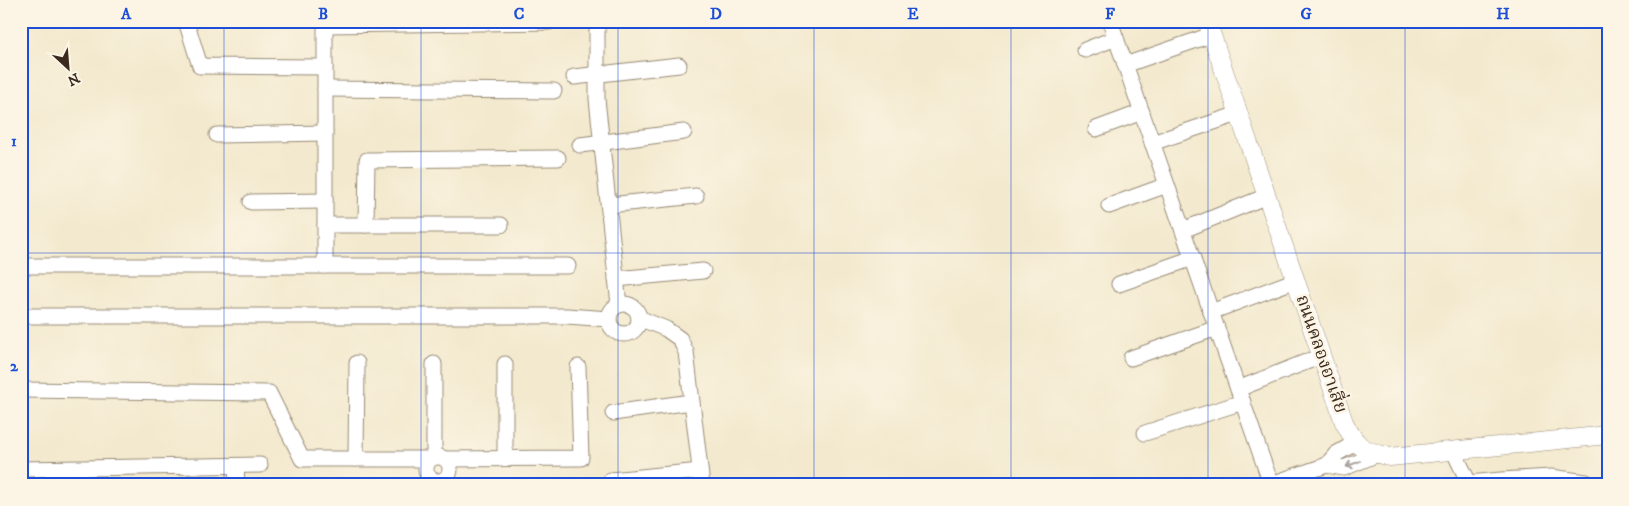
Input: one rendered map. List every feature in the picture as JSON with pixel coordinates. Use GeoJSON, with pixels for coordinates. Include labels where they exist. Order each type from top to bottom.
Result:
{"type":"FeatureCollection","features":[{"type":"Feature","properties":{"kind":"street"},"geometry":{"type":"LineString","coordinates":[[186,21],[200,66],[325,67]]}},
{"type":"Feature","properties":{"kind":"street"},"geometry":{"type":"LineString","coordinates":[[597,21],[598,99],[619,305]]}},
{"type":"Feature","properties":{"kind":"street"},"geometry":{"type":"LineString","coordinates":[[1110,21],[1270,484],[1305,479],[1327,465],[1336,454],[1357,442]]}},
{"type":"Feature","properties":{"kind":"street"},"geometry":{"type":"LineString","coordinates":[[325,266],[326,23],[549,22]]}},
{"type":"Feature","properties":{"kind":"street"},"geometry":{"type":"LineString","coordinates":[[1125,65],[1209,28]]}},
{"type":"Feature","properties":{"kind":"street","name":"ถนนคลองอาเสี่ย"},"geometry":{"type":"LineString","coordinates":[[1209,28],[1344,422],[1361,448],[1390,457],[1608,436]]}},
{"type":"Feature","properties":{"kind":"street"},"geometry":{"type":"LineString","coordinates":[[1085,50],[1116,38]]}},
{"type":"Feature","properties":{"kind":"street"},"geometry":{"type":"LineString","coordinates":[[574,77],[679,65]]}},
{"type":"Feature","properties":{"kind":"street"},"geometry":{"type":"LineString","coordinates":[[325,89],[554,91]]}},
{"type":"Feature","properties":{"kind":"street"},"geometry":{"type":"LineString","coordinates":[[1096,129],[1142,112]]}},
{"type":"Feature","properties":{"kind":"street"},"geometry":{"type":"LineString","coordinates":[[1152,143],[1238,114]]}},
{"type":"Feature","properties":{"kind":"street"},"geometry":{"type":"LineString","coordinates":[[580,145],[684,132]]}},
{"type":"Feature","properties":{"kind":"street"},"geometry":{"type":"LineString","coordinates":[[217,135],[325,133]]}},
{"type":"Feature","properties":{"kind":"street"},"geometry":{"type":"LineString","coordinates":[[366,225],[367,160],[558,158]]}},
{"type":"Feature","properties":{"kind":"street"},"geometry":{"type":"LineString","coordinates":[[1109,206],[1167,185]]}},
{"type":"Feature","properties":{"kind":"street"},"geometry":{"type":"LineString","coordinates":[[609,205],[696,196]]}},
{"type":"Feature","properties":{"kind":"street"},"geometry":{"type":"LineString","coordinates":[[1183,230],[1267,196]]}},
{"type":"Feature","properties":{"kind":"street"},"geometry":{"type":"LineString","coordinates":[[252,202],[325,201]]}},
{"type":"Feature","properties":{"kind":"street"},"geometry":{"type":"LineString","coordinates":[[325,225],[502,225]]}},
{"type":"Feature","properties":{"kind":"street"},"geometry":{"type":"LineString","coordinates":[[1118,284],[1193,258]]}},
{"type":"Feature","properties":{"kind":"street"},"geometry":{"type":"LineString","coordinates":[[21,266],[568,266]]}},
{"type":"Feature","properties":{"kind":"street"},"geometry":{"type":"LineString","coordinates":[[616,279],[703,271]]}},
{"type":"Feature","properties":{"kind":"street"},"geometry":{"type":"LineString","coordinates":[[1211,312],[1296,280]]}},
{"type":"Feature","properties":{"kind":"street"},"geometry":{"type":"LineString","coordinates":[[619,305],[631,305],[636,310],[639,318],[635,329],[629,333],[622,334],[611,326],[610,313],[619,305]]}},
{"type":"Feature","properties":{"kind":"street"},"geometry":{"type":"LineString","coordinates":[[21,316],[567,316],[609,319]]}},
{"type":"Feature","properties":{"kind":"street"},"geometry":{"type":"LineString","coordinates":[[611,480],[701,478],[686,352],[680,339],[666,329],[639,318]]}},
{"type":"Feature","properties":{"kind":"street"},"geometry":{"type":"LineString","coordinates":[[1131,358],[1217,328]]}},
{"type":"Feature","properties":{"kind":"street"},"geometry":{"type":"LineString","coordinates":[[1145,433],[1240,395],[1272,377],[1321,356]]}},
{"type":"Feature","properties":{"kind":"street"},"geometry":{"type":"LineString","coordinates":[[356,459],[357,363]]}},
{"type":"Feature","properties":{"kind":"street"},"geometry":{"type":"LineString","coordinates":[[434,364],[437,458]]}},
{"type":"Feature","properties":{"kind":"street"},"geometry":{"type":"LineString","coordinates":[[505,364],[505,457]]}},
{"type":"Feature","properties":{"kind":"street"},"geometry":{"type":"LineString","coordinates":[[21,390],[269,394],[302,459],[581,458],[578,367]]}},
{"type":"Feature","properties":{"kind":"street"},"geometry":{"type":"LineString","coordinates":[[613,413],[691,402]]}},
{"type":"Feature","properties":{"kind":"street"},"geometry":{"type":"LineString","coordinates":[[1453,450],[1469,484],[1551,477],[1586,482],[1590,485]]}},
{"type":"Feature","properties":{"kind":"street"},"geometry":{"type":"LineString","coordinates":[[1327,465],[1344,468],[1378,454]]}},
{"type":"Feature","properties":{"kind":"street"},"geometry":{"type":"LineString","coordinates":[[437,458],[450,465],[450,473],[445,479],[437,483],[429,478],[426,470],[427,462],[437,458]]}},
{"type":"Feature","properties":{"kind":"street"},"geometry":{"type":"LineString","coordinates":[[21,469],[260,465]]}},
{"type":"Feature","properties":{"kind":"street"},"geometry":{"type":"LineString","coordinates":[[236,466],[236,485]]}}]}
